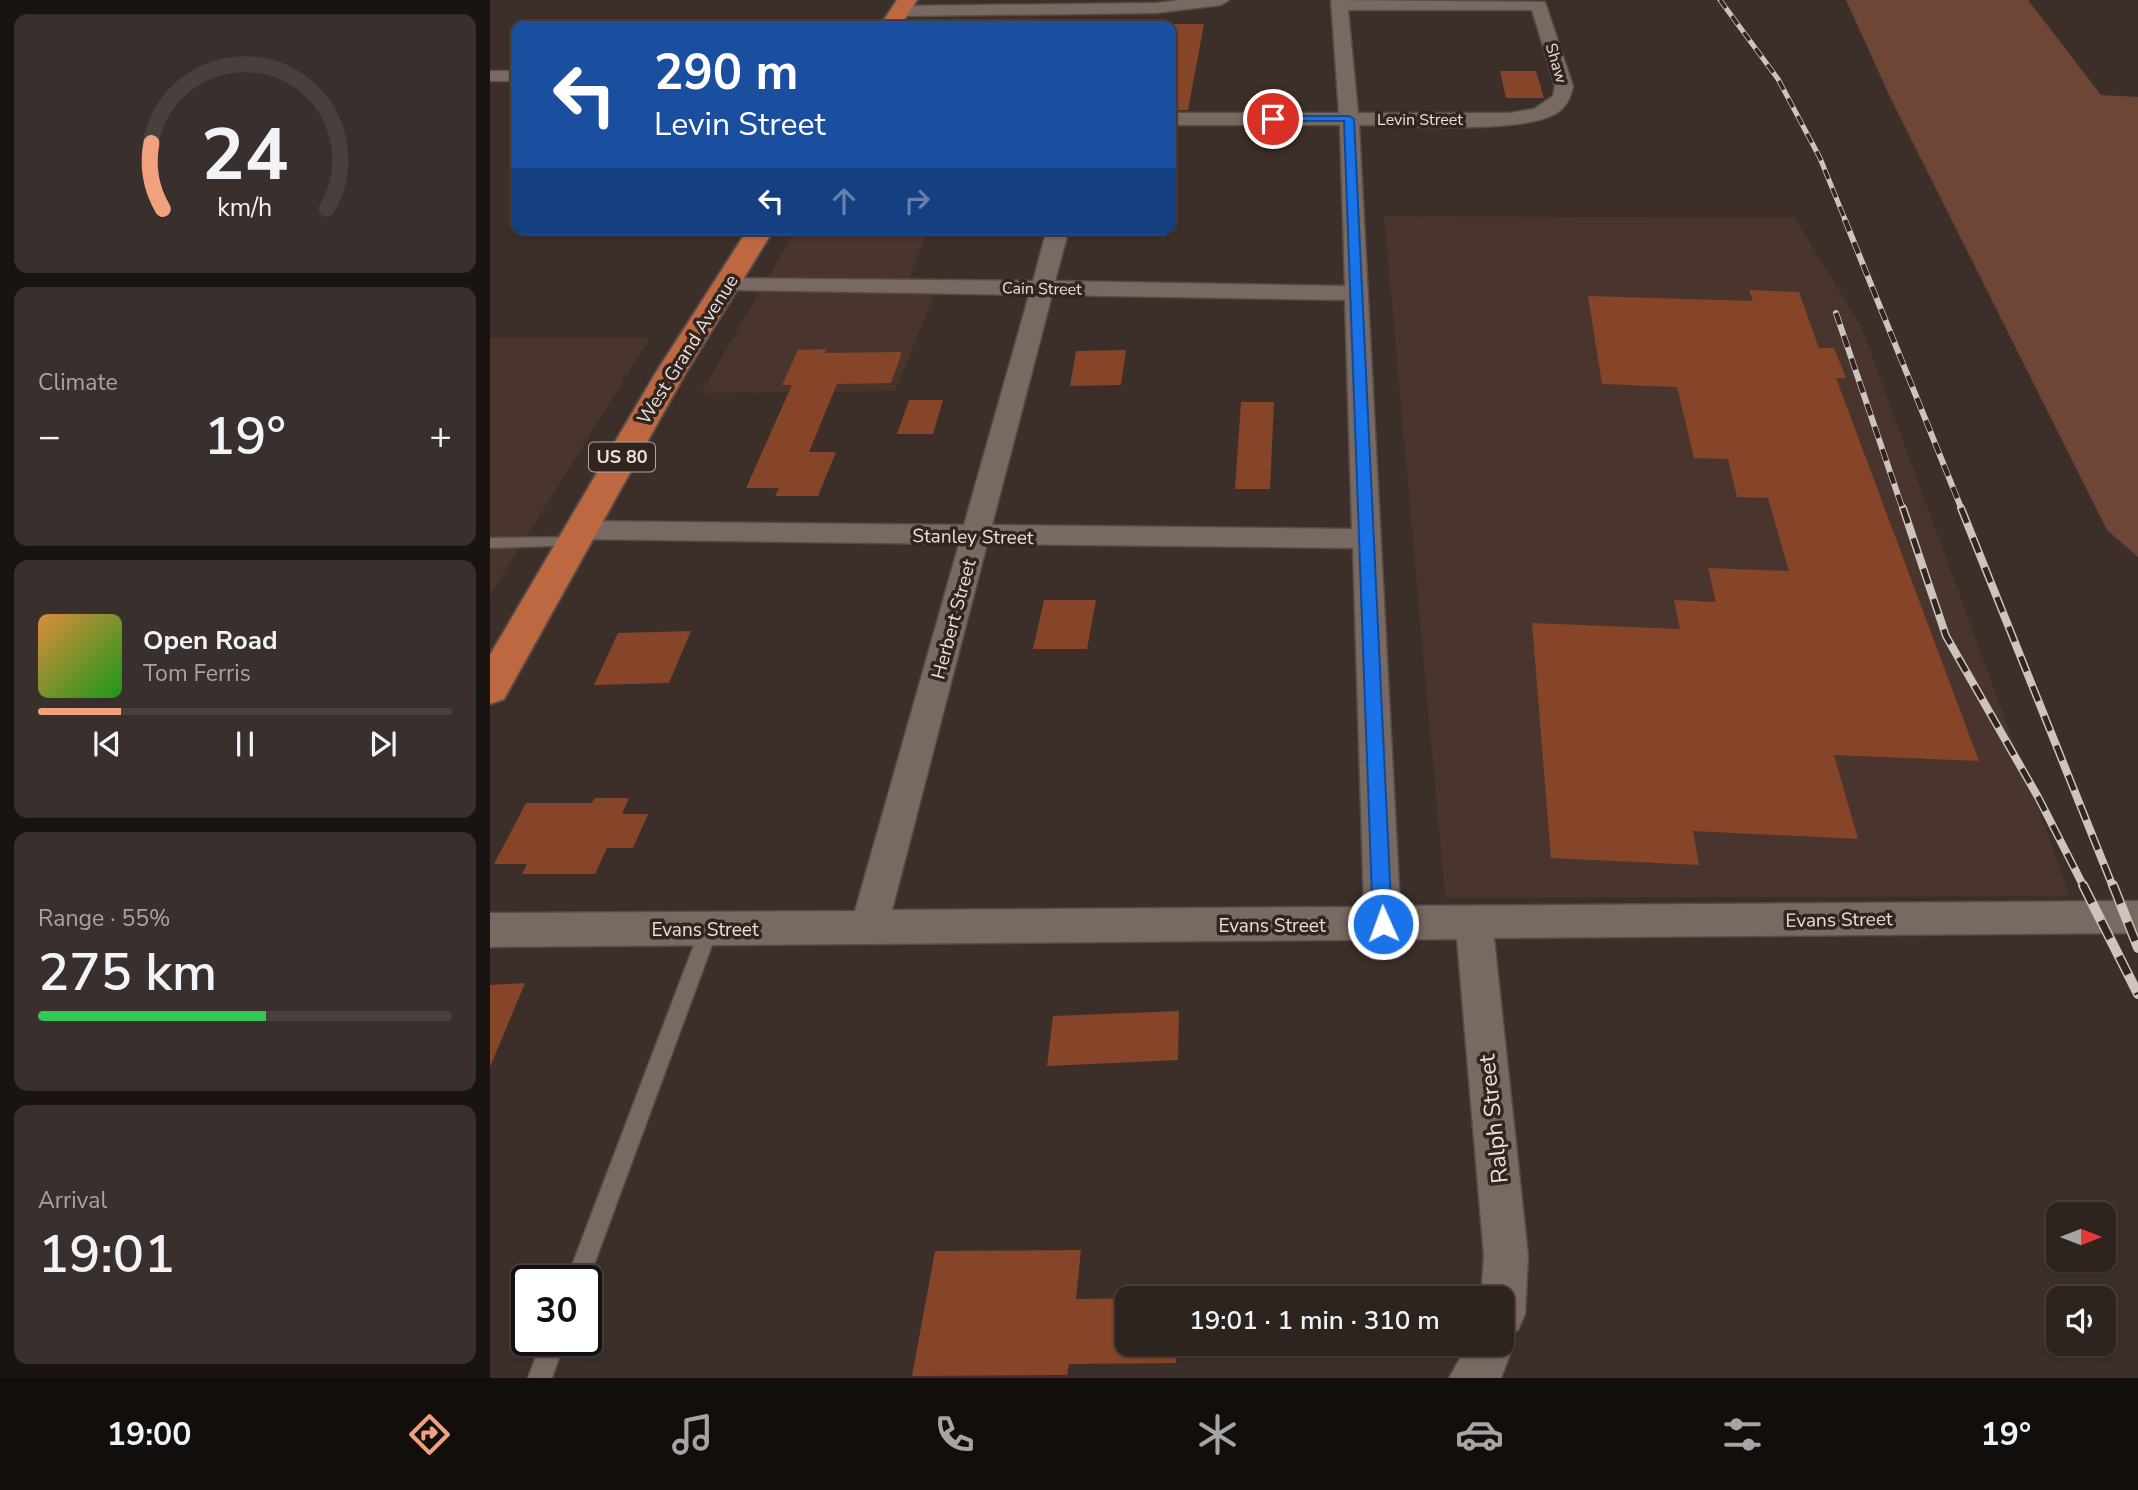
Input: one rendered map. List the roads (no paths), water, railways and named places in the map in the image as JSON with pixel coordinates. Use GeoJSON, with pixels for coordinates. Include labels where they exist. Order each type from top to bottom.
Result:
{"type":"FeatureCollection","features":[{"type":"Feature","properties":{"kind":"highway","name":"West Grand Avenue"},"geometry":{"type":"LineString","coordinates":[[493,678],[757,235]]}},
{"type":"Feature","properties":{"kind":"street"},"geometry":{"type":"LineString","coordinates":[[899,12],[1176,7],[1221,0]]}},
{"type":"Feature","properties":{"kind":"street"},"geometry":{"type":"LineString","coordinates":[[1340,3],[1349,119],[1383,924]]}},
{"type":"Feature","properties":{"kind":"street","name":"Shaw"},"geometry":{"type":"LineString","coordinates":[[1340,3],[1539,5],[1564,86],[1564,96],[1556,105],[1542,112]]}},
{"type":"Feature","properties":{"kind":"street"},"geometry":{"type":"LineString","coordinates":[[1120,21],[1133,6]]}},
{"type":"Feature","properties":{"kind":"street"},"geometry":{"type":"LineString","coordinates":[[490,76],[511,76]]}},
{"type":"Feature","properties":{"kind":"street","name":"Levin Street"},"geometry":{"type":"LineString","coordinates":[[1176,119],[1500,119],[1542,112]]}},
{"type":"Feature","properties":{"kind":"street","name":"Herbert Street"},"geometry":{"type":"LineString","coordinates":[[869,929],[1056,235]]}},
{"type":"Feature","properties":{"kind":"street","name":"Cain Street"},"geometry":{"type":"LineString","coordinates":[[727,283],[1356,293]]}},
{"type":"Feature","properties":{"kind":"street","name":"Stanley Street"},"geometry":{"type":"LineString","coordinates":[[576,536],[1367,538]]}},
{"type":"Feature","properties":{"kind":"street","name":"Evans Street"},"geometry":{"type":"LineString","coordinates":[[490,930],[2138,917]]}},
{"type":"Feature","properties":{"kind":"street","name":"Ralph Street"},"geometry":{"type":"LineString","coordinates":[[1474,923],[1506,1256],[1504,1286]]}},
{"type":"Feature","properties":{"kind":"street"},"geometry":{"type":"LineString","coordinates":[[1472,1378],[1486,1356]]}},
{"type":"Feature","properties":{"kind":"lane"},"geometry":{"type":"LineString","coordinates":[[490,543],[576,536]]}},
{"type":"Feature","properties":{"kind":"lane"},"geometry":{"type":"LineString","coordinates":[[582,1265],[709,929]]}},
{"type":"Feature","properties":{"kind":"lane"},"geometry":{"type":"LineString","coordinates":[[540,1378],[548,1356]]}},
{"type":"Feature","properties":{"kind":"railway"},"geometry":{"type":"LineString","coordinates":[[1720,0],[1778,79],[1820,158],[1846,222]]}},
{"type":"Feature","properties":{"kind":"railway"},"geometry":{"type":"LineString","coordinates":[[1845,220],[1962,510]]}},
{"type":"Feature","properties":{"kind":"railway"},"geometry":{"type":"LineString","coordinates":[[1836,313],[1903,510]]}},
{"type":"Feature","properties":{"kind":"railway"},"geometry":{"type":"LineString","coordinates":[[1903,508],[1946,636],[2038,797],[2084,887]]}},
{"type":"Feature","properties":{"kind":"railway"},"geometry":{"type":"LineString","coordinates":[[1961,508],[2113,887]]}},
{"type":"Feature","properties":{"kind":"railway"},"geometry":{"type":"LineString","coordinates":[[2083,885],[2138,994]]}},
{"type":"Feature","properties":{"kind":"railway"},"geometry":{"type":"LineString","coordinates":[[2113,885],[2138,948]]}}]}
